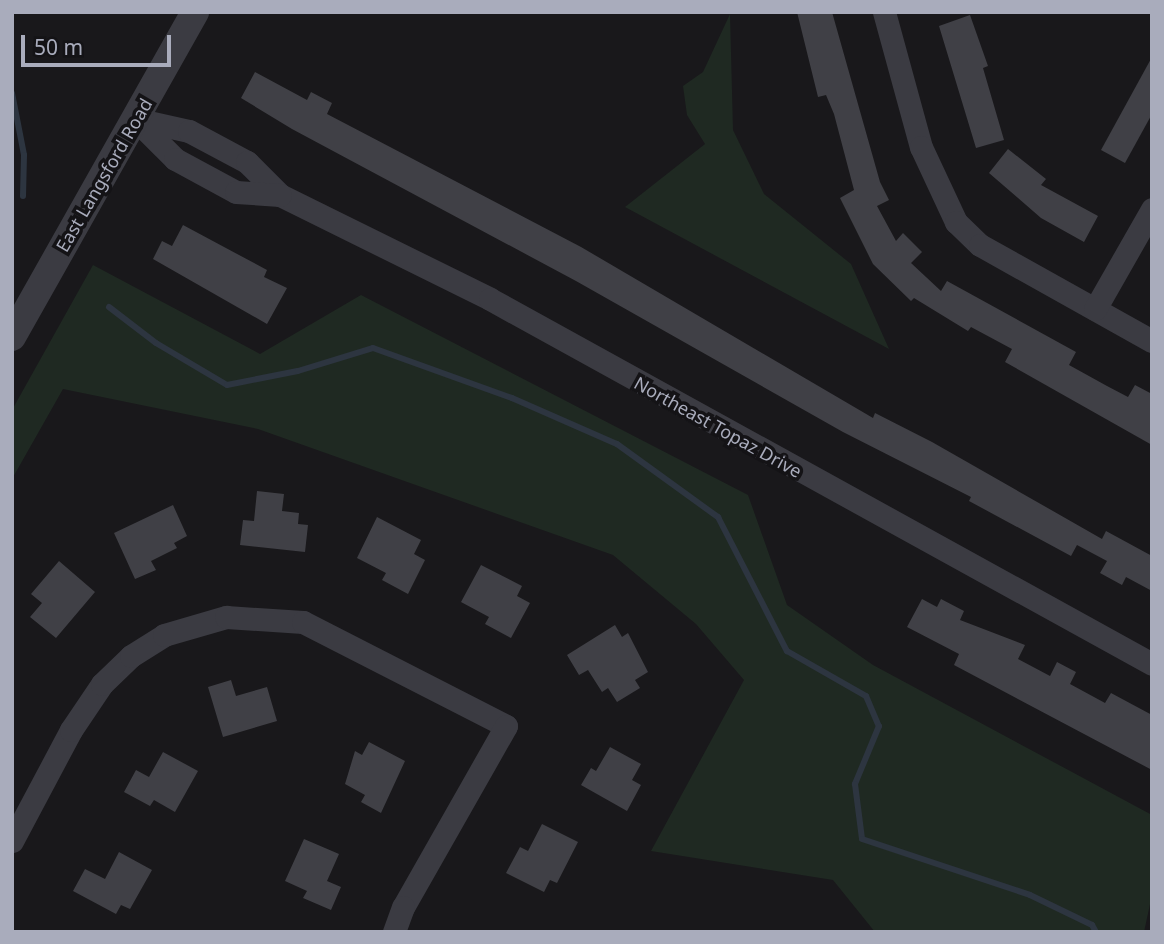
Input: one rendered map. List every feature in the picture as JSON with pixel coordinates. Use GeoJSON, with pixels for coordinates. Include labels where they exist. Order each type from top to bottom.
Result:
{"type":"FeatureCollection","features":[{"type":"Feature","properties":{"kind":"street","name":"East Langsford Road"},"geometry":{"type":"LineString","coordinates":[[12,337],[195,12]]}},
{"type":"Feature","properties":{"kind":"street"},"geometry":{"type":"LineString","coordinates":[[884,12],[921,147],[956,222],[980,245],[1152,341]]}},
{"type":"Feature","properties":{"kind":"street","name":"Northeast Topaz Drive"},"geometry":{"type":"LineString","coordinates":[[135,119],[175,159],[236,192],[280,195]]}},
{"type":"Feature","properties":{"kind":"street","name":"Northeast Topaz Drive"},"geometry":{"type":"LineString","coordinates":[[135,119],[189,131],[247,162],[280,195],[490,299],[1152,664]]}},
{"type":"Feature","properties":{"kind":"street"},"geometry":{"type":"LineString","coordinates":[[1095,309],[1152,209]]}},
{"type":"Feature","properties":{"kind":"street"},"geometry":{"type":"LineString","coordinates":[[12,841],[71,730],[102,684],[164,635],[226,617],[303,622],[506,726],[403,907],[394,932]]}},
{"type":"Feature","properties":{"kind":"shaded area"},"geometry":{"type":"Polygon","coordinates":[[[730,14],[733,130],[764,194],[851,264],[889,349],[625,207],[705,144],[687,115],[683,86],[703,72],[730,14]]]}},
{"type":"Feature","properties":{"kind":"shaded area"},"geometry":{"type":"Polygon","coordinates":[[[93,265],[260,354],[361,295],[748,495],[787,605],[873,665],[1152,815],[1152,895],[1144,932],[875,932],[833,880],[651,851],[744,680],[696,624],[613,555],[258,429],[63,389],[12,479],[12,410],[93,265]]]}},
{"type":"Feature","properties":{"kind":"building"},"geometry":{"type":"Polygon","coordinates":[[[797,12],[832,12],[880,182],[889,200],[877,206],[896,241],[903,233],[922,252],[911,263],[941,291],[947,281],[1076,352],[1069,365],[1107,386],[1128,397],[1135,385],[1152,394],[1152,445],[1005,362],[1012,349],[971,327],[968,331],[914,298],[911,301],[873,264],[840,198],[854,190],[834,114],[826,95],[818,97],[797,12]]]}},
{"type":"Feature","properties":{"kind":"building"},"geometry":{"type":"Polygon","coordinates":[[[970,15],[988,66],[983,68],[1004,140],[976,148],[939,26],[970,15]]]}},
{"type":"Feature","properties":{"kind":"building"},"geometry":{"type":"Polygon","coordinates":[[[1152,57],[1152,114],[1125,163],[1101,150],[1152,57]]]}},
{"type":"Feature","properties":{"kind":"building"},"geometry":{"type":"Polygon","coordinates":[[[255,72],[307,100],[311,92],[332,103],[327,114],[581,247],[873,418],[875,413],[932,442],[1102,539],[1106,531],[1152,556],[1152,591],[1126,577],[1122,585],[1100,573],[1107,561],[1077,545],[1071,556],[969,501],[971,497],[843,432],[576,281],[292,129],[241,98],[255,72]]]}},
{"type":"Feature","properties":{"kind":"building"},"geometry":{"type":"Polygon","coordinates":[[[1008,149],[1046,179],[1041,185],[1098,216],[1084,242],[1041,218],[989,173],[1008,149]]]}},
{"type":"Feature","properties":{"kind":"building"},"geometry":{"type":"Polygon","coordinates":[[[183,225],[267,270],[264,277],[287,288],[267,324],[153,259],[162,241],[172,246],[183,225]]]}},
{"type":"Feature","properties":{"kind":"building"},"geometry":{"type":"Polygon","coordinates":[[[257,491],[284,494],[282,511],[299,513],[298,524],[308,525],[305,552],[240,545],[243,520],[254,521],[257,491]]]}},
{"type":"Feature","properties":{"kind":"building"},"geometry":{"type":"Polygon","coordinates":[[[173,505],[187,536],[174,543],[177,548],[151,561],[156,570],[135,579],[114,533],[173,505]]]}},
{"type":"Feature","properties":{"kind":"building"},"geometry":{"type":"Polygon","coordinates":[[[377,517],[421,540],[414,554],[425,560],[408,594],[382,580],[386,573],[357,558],[377,517]]]}},
{"type":"Feature","properties":{"kind":"building"},"geometry":{"type":"Polygon","coordinates":[[[59,561],[95,592],[56,638],[30,617],[42,603],[31,594],[59,561]]]}},
{"type":"Feature","properties":{"kind":"building"},"geometry":{"type":"Polygon","coordinates":[[[481,565],[522,586],[517,596],[530,603],[511,638],[485,624],[489,617],[461,602],[481,565]]]}},
{"type":"Feature","properties":{"kind":"building"},"geometry":{"type":"Polygon","coordinates":[[[922,599],[937,607],[941,599],[964,611],[960,620],[1025,645],[1018,659],[1050,676],[1057,662],[1076,672],[1070,684],[1105,703],[1111,693],[1152,715],[1152,770],[954,665],[959,654],[907,627],[922,599]]]}},
{"type":"Feature","properties":{"kind":"building"},"geometry":{"type":"Polygon","coordinates":[[[615,625],[622,637],[628,633],[648,672],[635,680],[640,688],[617,702],[608,688],[602,692],[588,670],[579,675],[567,655],[615,625]]]}},
{"type":"Feature","properties":{"kind":"building"},"geometry":{"type":"Polygon","coordinates":[[[231,680],[236,696],[267,687],[277,721],[223,737],[208,687],[231,680]]]}},
{"type":"Feature","properties":{"kind":"building"},"geometry":{"type":"Polygon","coordinates":[[[369,742],[405,761],[381,813],[361,802],[365,795],[345,784],[355,751],[362,755],[369,742]]]}},
{"type":"Feature","properties":{"kind":"building"},"geometry":{"type":"Polygon","coordinates":[[[610,747],[641,764],[632,780],[641,785],[627,811],[581,785],[591,768],[596,771],[610,747]]]}},
{"type":"Feature","properties":{"kind":"building"},"geometry":{"type":"Polygon","coordinates":[[[163,752],[198,771],[175,812],[154,800],[150,806],[124,792],[136,770],[149,777],[163,752]]]}},
{"type":"Feature","properties":{"kind":"building"},"geometry":{"type":"Polygon","coordinates":[[[542,824],[578,842],[557,883],[550,880],[544,892],[506,873],[520,847],[528,851],[542,824]]]}},
{"type":"Feature","properties":{"kind":"building"},"geometry":{"type":"Polygon","coordinates":[[[304,839],[339,854],[327,881],[341,887],[331,910],[303,898],[307,891],[285,881],[304,839]]]}},
{"type":"Feature","properties":{"kind":"building"},"geometry":{"type":"Polygon","coordinates":[[[119,852],[152,870],[130,909],[121,905],[116,914],[73,891],[85,869],[105,879],[119,852]]]}},
{"type":"Feature","properties":{"kind":"waterway"},"geometry":{"type":"LineString","coordinates":[[12,93],[24,155],[23,196]]}},
{"type":"Feature","properties":{"kind":"waterway"},"geometry":{"type":"LineString","coordinates":[[109,307],[156,343],[227,385],[298,371],[373,348],[512,398],[617,444],[718,517],[787,651],[866,696],[879,726],[855,784],[862,839],[1030,895],[1092,925],[1096,932]]}}]}
